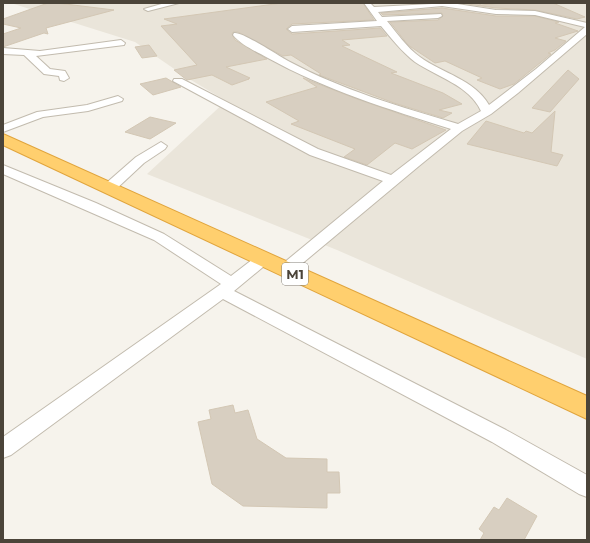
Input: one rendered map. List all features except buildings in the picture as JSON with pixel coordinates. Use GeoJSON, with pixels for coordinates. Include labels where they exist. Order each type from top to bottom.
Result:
{"type":"FeatureCollection","features":[{"type":"Feature","properties":{"kind":"highway","name":"M1"},"geometry":{"type":"LineString","coordinates":[[3,139],[587,408]]}},
{"type":"Feature","properties":{"kind":"street"},"geometry":{"type":"LineString","coordinates":[[148,9],[175,3]]}},
{"type":"Feature","properties":{"kind":"street"},"geometry":{"type":"LineString","coordinates":[[369,6],[442,4],[496,12],[536,13],[587,25]]}},
{"type":"Feature","properties":{"kind":"street"},"geometry":{"type":"LineString","coordinates":[[369,6],[417,58],[472,92],[485,106],[487,112]]}},
{"type":"Feature","properties":{"kind":"street"},"geometry":{"type":"LineString","coordinates":[[292,29],[438,16]]}},
{"type":"Feature","properties":{"kind":"street"},"geometry":{"type":"LineString","coordinates":[[286,269],[352,212],[460,128],[487,112],[548,64],[587,28]]}},
{"type":"Feature","properties":{"kind":"street"},"geometry":{"type":"LineString","coordinates":[[237,35],[264,54],[350,94],[460,128]]}},
{"type":"Feature","properties":{"kind":"street"},"geometry":{"type":"LineString","coordinates":[[3,51],[40,54],[121,43]]}},
{"type":"Feature","properties":{"kind":"street"},"geometry":{"type":"LineString","coordinates":[[28,54],[47,72],[49,76],[64,83]]}},
{"type":"Feature","properties":{"kind":"street"},"geometry":{"type":"LineString","coordinates":[[178,81],[314,152],[393,180]]}},
{"type":"Feature","properties":{"kind":"street"},"geometry":{"type":"LineString","coordinates":[[3,129],[41,114],[88,108],[118,100]]}},
{"type":"Feature","properties":{"kind":"street"},"geometry":{"type":"LineString","coordinates":[[109,188],[140,160],[162,146]]}},
{"type":"Feature","properties":{"kind":"street"},"geometry":{"type":"LineString","coordinates":[[5,172],[91,206],[159,237],[227,288],[499,436],[587,487]]}},
{"type":"Feature","properties":{"kind":"street"},"geometry":{"type":"LineString","coordinates":[[3,449],[227,288],[263,259]]}},
{"type":"Feature","properties":{"kind":"shaded area"},"geometry":{"type":"Polygon","coordinates":[[[4,3],[587,3],[587,359],[337,250],[147,174],[226,101],[186,77],[135,42],[14,4],[4,3]]]}}]}
